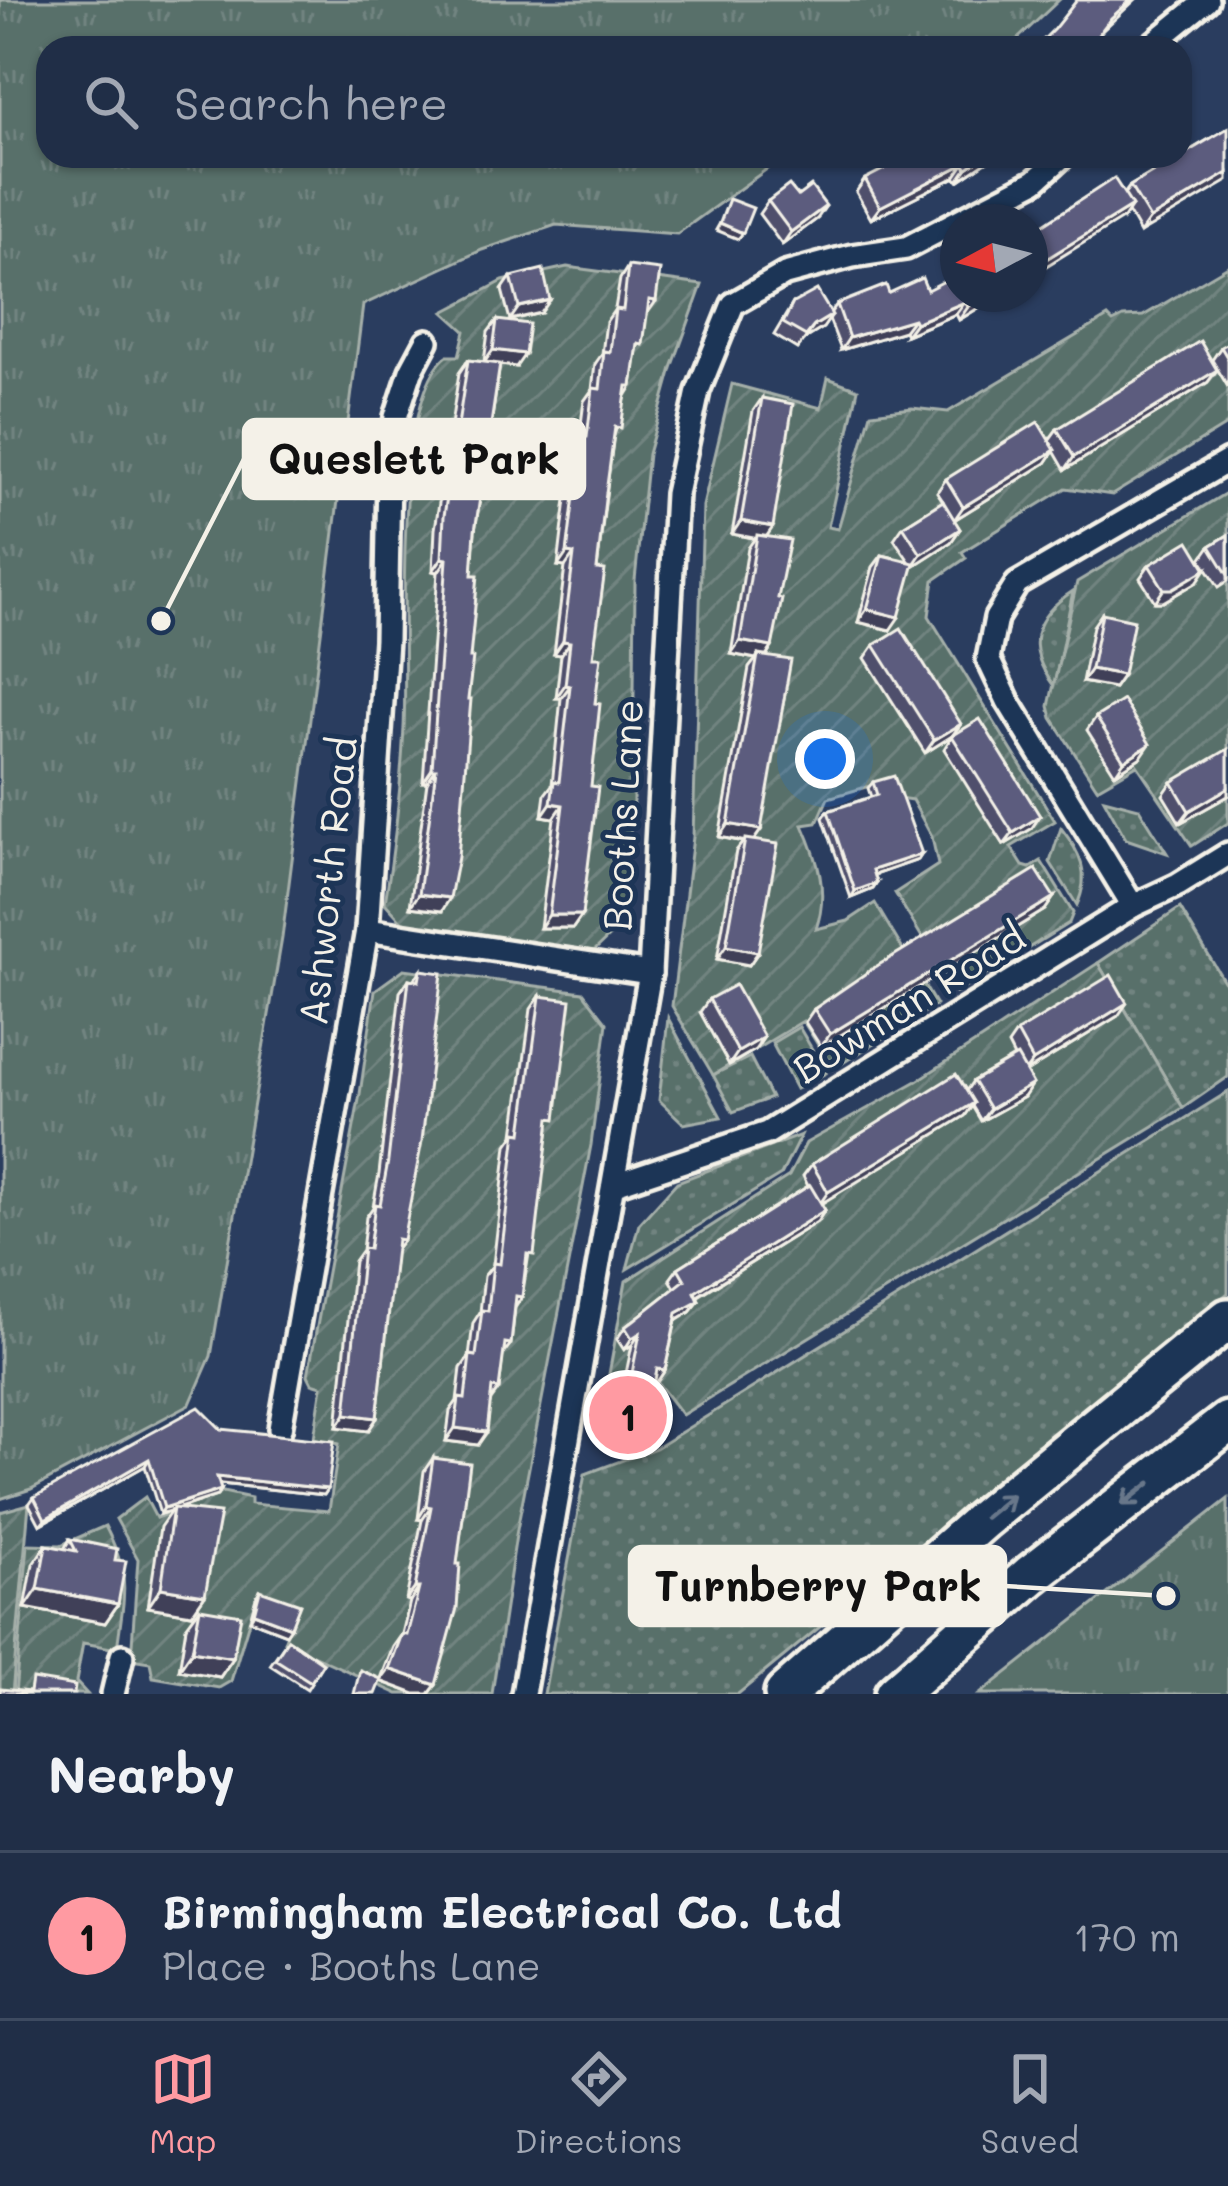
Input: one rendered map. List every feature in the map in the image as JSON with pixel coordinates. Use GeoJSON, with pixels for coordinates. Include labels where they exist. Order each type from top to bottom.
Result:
{"type":"FeatureCollection","features":[{"type":"Feature","properties":{"kind":"highway"},"geometry":{"type":"LineString","coordinates":[[784,1694],[982,1520],[1228,1319]]}},
{"type":"Feature","properties":{"kind":"highway"},"geometry":{"type":"LineString","coordinates":[[895,1694],[1031,1575],[1228,1422]]}},
{"type":"Feature","properties":{"kind":"street"},"geometry":{"type":"LineString","coordinates":[[1163,36],[1207,0]]}},
{"type":"Feature","properties":{"kind":"street","name":"Booths Lane"},"geometry":{"type":"LineString","coordinates":[[523,1694],[650,973],[676,494],[698,391],[733,304],[785,274],[905,248],[1035,181],[1050,168]]}},
{"type":"Feature","properties":{"kind":"street","name":"Ashworth Road"},"geometry":{"type":"LineString","coordinates":[[280,1429],[368,930],[386,640],[389,475],[396,417],[427,341]]}},
{"type":"Feature","properties":{"kind":"street"},"geometry":{"type":"LineString","coordinates":[[1133,906],[1008,701],[988,659],[996,618],[1017,584],[1228,461]]}},
{"type":"Feature","properties":{"kind":"street","name":"Bowman Road"},"geometry":{"type":"LineString","coordinates":[[615,1184],[767,1133],[1133,906],[1228,854]]}},
{"type":"Feature","properties":{"kind":"street"},"geometry":{"type":"LineString","coordinates":[[368,930],[650,973]]}},
{"type":"Feature","properties":{"kind":"street"},"geometry":{"type":"LineString","coordinates":[[113,1694],[122,1656]]}},
{"type":"Feature","properties":{"kind":"green space"},"geometry":{"type":"Polygon","coordinates":[[[0,0],[1059,0],[1021,36],[36,36],[36,168],[768,168],[677,234],[556,225],[482,250],[363,305],[282,938],[211,1356],[190,1404],[31,1489],[0,1499],[0,0]]]}},
{"type":"Feature","properties":{"kind":"green space"},"geometry":{"type":"Polygon","coordinates":[[[1228,266],[1228,424],[1112,495],[1066,488],[962,552],[966,558],[934,580],[929,616],[1055,821],[1011,847],[1023,866],[1030,868],[1041,861],[1073,913],[1069,923],[956,993],[895,893],[938,865],[932,837],[912,800],[898,798],[890,780],[828,798],[817,823],[803,825],[820,876],[822,902],[816,929],[848,921],[875,903],[936,1005],[833,1069],[803,1021],[713,1075],[672,1006],[693,837],[703,506],[732,384],[821,408],[828,378],[858,389],[828,527],[838,529],[871,413],[912,408],[948,412],[1108,317],[1113,322],[1143,316],[1228,266]]]}},
{"type":"Feature","properties":{"kind":"green space"},"geometry":{"type":"Polygon","coordinates":[[[567,267],[702,285],[648,454],[635,580],[633,804],[624,895],[620,926],[594,951],[407,927],[385,903],[403,749],[409,473],[429,381],[447,356],[459,356],[465,331],[444,312],[503,281],[567,267]]]}},
{"type":"Feature","properties":{"kind":"green space"},"geometry":{"type":"Polygon","coordinates":[[[1228,492],[1228,823],[1192,846],[1137,765],[1097,788],[1049,706],[1077,582],[1228,492]]]}},
{"type":"Feature","properties":{"kind":"green space"},"geometry":{"type":"Polygon","coordinates":[[[1073,591],[1054,686],[1039,658],[1037,633],[1049,611],[1073,591]]]}},
{"type":"Feature","properties":{"kind":"green space"},"geometry":{"type":"Polygon","coordinates":[[[1104,799],[1139,808],[1167,853],[1126,839],[1104,799]]]}},
{"type":"Feature","properties":{"kind":"green space"},"geometry":{"type":"Polygon","coordinates":[[[1061,828],[1081,864],[1083,883],[1077,905],[1050,862],[1061,828]]]}},
{"type":"Feature","properties":{"kind":"green space"},"geometry":{"type":"Polygon","coordinates":[[[1180,908],[1228,988],[1228,1077],[1183,1108],[1098,963],[1180,908]]]}},
{"type":"Feature","properties":{"kind":"green space"},"geometry":{"type":"Polygon","coordinates":[[[1098,963],[1183,1108],[682,1415],[657,1382],[609,1374],[626,1281],[789,1176],[806,1143],[917,1081],[1098,963]]]}},
{"type":"Feature","properties":{"kind":"green space"},"geometry":{"type":"Polygon","coordinates":[[[404,969],[583,992],[607,1023],[591,1145],[516,1535],[492,1694],[398,1694],[284,1642],[295,1610],[256,1598],[231,1681],[219,1688],[153,1677],[150,1662],[131,1659],[138,1559],[116,1519],[145,1497],[156,1518],[223,1492],[251,1498],[251,1504],[329,1511],[339,1444],[314,1438],[322,1386],[312,1383],[308,1375],[375,990],[404,969]]]}},
{"type":"Feature","properties":{"kind":"green space"},"geometry":{"type":"Polygon","coordinates":[[[668,1018],[721,1117],[684,1124],[659,1100],[668,1018]]]}},
{"type":"Feature","properties":{"kind":"green space"},"geometry":{"type":"Polygon","coordinates":[[[799,1027],[826,1073],[796,1089],[772,1043],[799,1027]]]}},
{"type":"Feature","properties":{"kind":"green space"},"geometry":{"type":"Polygon","coordinates":[[[750,1057],[771,1098],[733,1112],[713,1075],[750,1057]]]}},
{"type":"Feature","properties":{"kind":"green space"},"geometry":{"type":"Polygon","coordinates":[[[1228,1092],[1228,1293],[738,1694],[544,1694],[585,1474],[656,1448],[1228,1092]]]}},
{"type":"Feature","properties":{"kind":"green space"},"geometry":{"type":"Polygon","coordinates":[[[801,1135],[781,1175],[627,1269],[639,1224],[677,1182],[801,1135]]]}},
{"type":"Feature","properties":{"kind":"green space"},"geometry":{"type":"Polygon","coordinates":[[[1228,1499],[1228,1694],[980,1694],[1228,1499]]]}},
{"type":"Feature","properties":{"kind":"green space"},"geometry":{"type":"Polygon","coordinates":[[[29,1504],[12,1694],[0,1694],[0,1512],[29,1504]]]}},
{"type":"Feature","properties":{"kind":"green space"},"geometry":{"type":"Polygon","coordinates":[[[105,1526],[123,1573],[117,1649],[83,1643],[76,1682],[87,1694],[15,1694],[28,1544],[61,1545],[105,1526]]]}},
{"type":"Feature","properties":{"kind":"building"},"geometry":{"type":"Polygon","coordinates":[[[1077,0],[1131,0],[1097,36],[1047,36],[1077,0]]]}},
{"type":"Feature","properties":{"kind":"building"},"geometry":{"type":"Polygon","coordinates":[[[1228,128],[1228,173],[1150,219],[1130,186],[1160,168],[1192,168],[1192,149],[1228,128]]]}},
{"type":"Feature","properties":{"kind":"building"},"geometry":{"type":"Polygon","coordinates":[[[887,168],[956,168],[880,207],[865,179],[887,168]]]}},
{"type":"Feature","properties":{"kind":"building"},"geometry":{"type":"Polygon","coordinates":[[[1114,178],[1132,206],[1048,258],[1048,221],[1114,178]]]}},
{"type":"Feature","properties":{"kind":"building"},"geometry":{"type":"Polygon","coordinates":[[[789,185],[798,196],[811,186],[826,206],[791,232],[768,201],[789,185]]]}},
{"type":"Feature","properties":{"kind":"building"},"geometry":{"type":"Polygon","coordinates":[[[729,199],[753,208],[743,233],[720,223],[729,199]]]}},
{"type":"Feature","properties":{"kind":"building"},"geometry":{"type":"Polygon","coordinates":[[[628,266],[660,270],[656,301],[649,300],[643,345],[638,344],[632,386],[627,386],[621,428],[615,427],[605,500],[597,569],[605,570],[593,657],[601,657],[591,786],[598,787],[582,915],[549,915],[563,805],[551,803],[554,781],[559,782],[570,686],[565,685],[570,642],[563,641],[574,554],[567,553],[581,437],[587,437],[593,388],[600,389],[604,351],[610,352],[615,309],[623,310],[628,266]]]}},
{"type":"Feature","properties":{"kind":"building"},"geometry":{"type":"Polygon","coordinates":[[[543,269],[550,300],[519,307],[511,277],[543,269]]]}},
{"type":"Feature","properties":{"kind":"building"},"geometry":{"type":"Polygon","coordinates":[[[922,278],[927,290],[940,283],[941,312],[849,338],[837,304],[886,285],[889,293],[922,278]]]}},
{"type":"Feature","properties":{"kind":"building"},"geometry":{"type":"Polygon","coordinates":[[[817,290],[832,315],[806,336],[783,323],[793,303],[817,290]]]}},
{"type":"Feature","properties":{"kind":"building"},"geometry":{"type":"Polygon","coordinates":[[[497,320],[529,324],[525,354],[493,350],[497,320]]]}},
{"type":"Feature","properties":{"kind":"building"},"geometry":{"type":"Polygon","coordinates":[[[1200,341],[1217,370],[1074,457],[1057,429],[1200,341]]]}},
{"type":"Feature","properties":{"kind":"building"},"geometry":{"type":"Polygon","coordinates":[[[468,360],[500,364],[475,531],[472,575],[478,575],[471,699],[458,857],[450,898],[419,894],[436,769],[432,769],[447,559],[442,558],[444,516],[468,360]]]}},
{"type":"Feature","properties":{"kind":"building"},"geometry":{"type":"Polygon","coordinates":[[[762,398],[793,404],[773,527],[741,521],[762,398]]]}},
{"type":"Feature","properties":{"kind":"building"},"geometry":{"type":"Polygon","coordinates":[[[1038,422],[1055,450],[963,507],[946,479],[1038,422]]]}},
{"type":"Feature","properties":{"kind":"building"},"geometry":{"type":"Polygon","coordinates":[[[943,501],[960,529],[921,554],[903,526],[943,501]]]}},
{"type":"Feature","properties":{"kind":"building"},"geometry":{"type":"Polygon","coordinates":[[[757,535],[790,540],[772,647],[740,641],[757,535]]]}},
{"type":"Feature","properties":{"kind":"building"},"geometry":{"type":"Polygon","coordinates":[[[1228,535],[1228,575],[1210,546],[1228,535]]]}},
{"type":"Feature","properties":{"kind":"building"},"geometry":{"type":"Polygon","coordinates":[[[1189,541],[1206,569],[1164,589],[1149,565],[1189,541]]]}},
{"type":"Feature","properties":{"kind":"building"},"geometry":{"type":"Polygon","coordinates":[[[882,555],[914,563],[899,617],[867,609],[882,555]]]}},
{"type":"Feature","properties":{"kind":"building"},"geometry":{"type":"Polygon","coordinates":[[[1102,613],[1134,620],[1123,675],[1091,669],[1102,613]]]}},
{"type":"Feature","properties":{"kind":"building"},"geometry":{"type":"Polygon","coordinates":[[[901,628],[961,724],[934,740],[874,645],[901,628]]]}},
{"type":"Feature","properties":{"kind":"building"},"geometry":{"type":"Polygon","coordinates":[[[758,655],[791,660],[761,830],[728,824],[758,655]]]}},
{"type":"Feature","properties":{"kind":"building"},"geometry":{"type":"Polygon","coordinates":[[[1123,700],[1150,744],[1124,761],[1096,717],[1123,700]]]}},
{"type":"Feature","properties":{"kind":"building"},"geometry":{"type":"Polygon","coordinates":[[[980,719],[1040,816],[1013,833],[952,736],[980,719]]]}},
{"type":"Feature","properties":{"kind":"building"},"geometry":{"type":"Polygon","coordinates":[[[1228,749],[1228,788],[1189,811],[1172,782],[1228,749]]]}},
{"type":"Feature","properties":{"kind":"building"},"geometry":{"type":"Polygon","coordinates":[[[894,776],[922,854],[873,870],[877,883],[855,891],[828,811],[877,795],[873,782],[894,776]]]}},
{"type":"Feature","properties":{"kind":"building"},"geometry":{"type":"Polygon","coordinates":[[[745,839],[778,844],[758,952],[726,946],[745,839]]]}},
{"type":"Feature","properties":{"kind":"building"},"geometry":{"type":"Polygon","coordinates":[[[1036,869],[1054,897],[830,1034],[814,1009],[1036,869]]]}},
{"type":"Feature","properties":{"kind":"building"},"geometry":{"type":"Polygon","coordinates":[[[421,970],[442,973],[422,1141],[403,1240],[397,1239],[377,1418],[346,1414],[363,1248],[369,1249],[375,1204],[380,1205],[388,1161],[409,979],[419,981],[421,970]]]}},
{"type":"Feature","properties":{"kind":"building"},"geometry":{"type":"Polygon","coordinates":[[[1111,975],[1127,1003],[1033,1061],[1017,1032],[1111,975]]]}},
{"type":"Feature","properties":{"kind":"building"},"geometry":{"type":"Polygon","coordinates":[[[735,985],[764,1037],[738,1052],[709,999],[735,985]]]}},
{"type":"Feature","properties":{"kind":"building"},"geometry":{"type":"Polygon","coordinates":[[[540,996],[571,1000],[556,1119],[550,1118],[534,1255],[527,1254],[511,1344],[505,1343],[499,1389],[492,1388],[487,1432],[455,1428],[459,1398],[465,1399],[470,1355],[476,1356],[482,1310],[488,1311],[493,1263],[500,1264],[516,1132],[522,1133],[540,996]]]}},
{"type":"Feature","properties":{"kind":"building"},"geometry":{"type":"Polygon","coordinates":[[[1017,1056],[1033,1084],[990,1109],[973,1081],[1017,1056]]]}},
{"type":"Feature","properties":{"kind":"building"},"geometry":{"type":"Polygon","coordinates":[[[956,1074],[974,1103],[828,1192],[812,1164],[956,1074]]]}},
{"type":"Feature","properties":{"kind":"building"},"geometry":{"type":"Polygon","coordinates":[[[810,1185],[825,1210],[695,1292],[699,1301],[677,1313],[665,1370],[657,1369],[646,1429],[618,1424],[640,1333],[632,1338],[625,1327],[685,1280],[678,1268],[810,1185]]]}},
{"type":"Feature","properties":{"kind":"building"},"geometry":{"type":"Polygon","coordinates":[[[199,1407],[221,1429],[334,1441],[328,1489],[217,1477],[221,1490],[164,1508],[149,1459],[45,1519],[34,1497],[199,1407]]]}},
{"type":"Feature","properties":{"kind":"building"},"geometry":{"type":"Polygon","coordinates":[[[433,1458],[470,1463],[457,1564],[457,1608],[436,1685],[389,1669],[402,1634],[407,1635],[419,1588],[415,1588],[431,1507],[426,1506],[433,1458]]]}},
{"type":"Feature","properties":{"kind":"building"},"geometry":{"type":"Polygon","coordinates":[[[173,1508],[220,1513],[205,1595],[161,1588],[173,1508]]]}},
{"type":"Feature","properties":{"kind":"building"},"geometry":{"type":"Polygon","coordinates":[[[70,1539],[117,1549],[115,1560],[126,1561],[118,1604],[38,1589],[46,1545],[76,1551],[70,1539]]]}},
{"type":"Feature","properties":{"kind":"building"},"geometry":{"type":"Polygon","coordinates":[[[260,1590],[300,1604],[291,1627],[254,1613],[260,1590]]]}},
{"type":"Feature","properties":{"kind":"building"},"geometry":{"type":"Polygon","coordinates":[[[200,1608],[241,1615],[233,1658],[192,1651],[200,1608]]]}},
{"type":"Feature","properties":{"kind":"building"},"geometry":{"type":"Polygon","coordinates":[[[288,1639],[323,1663],[311,1682],[275,1659],[288,1639]]]}},
{"type":"Feature","properties":{"kind":"building"},"geometry":{"type":"Polygon","coordinates":[[[360,1670],[381,1679],[375,1694],[354,1694],[360,1670]]]}},
{"type":"Feature","properties":{"kind":"building"},"geometry":{"type":"Polygon","coordinates":[[[32,1679],[75,1686],[74,1694],[0,1694],[0,1689],[30,1692],[32,1679]]]}},
{"type":"Feature","properties":{"kind":"place","name":"Queslett Park"},"geometry":{"type":"Point","coordinates":[161,621]}},
{"type":"Feature","properties":{"kind":"place","name":"Birmingham Electrical Co. Ltd"},"geometry":{"type":"Point","coordinates":[628,1415]}},
{"type":"Feature","properties":{"kind":"place","name":"Turnberry Park"},"geometry":{"type":"Point","coordinates":[1166,1596]}}]}
